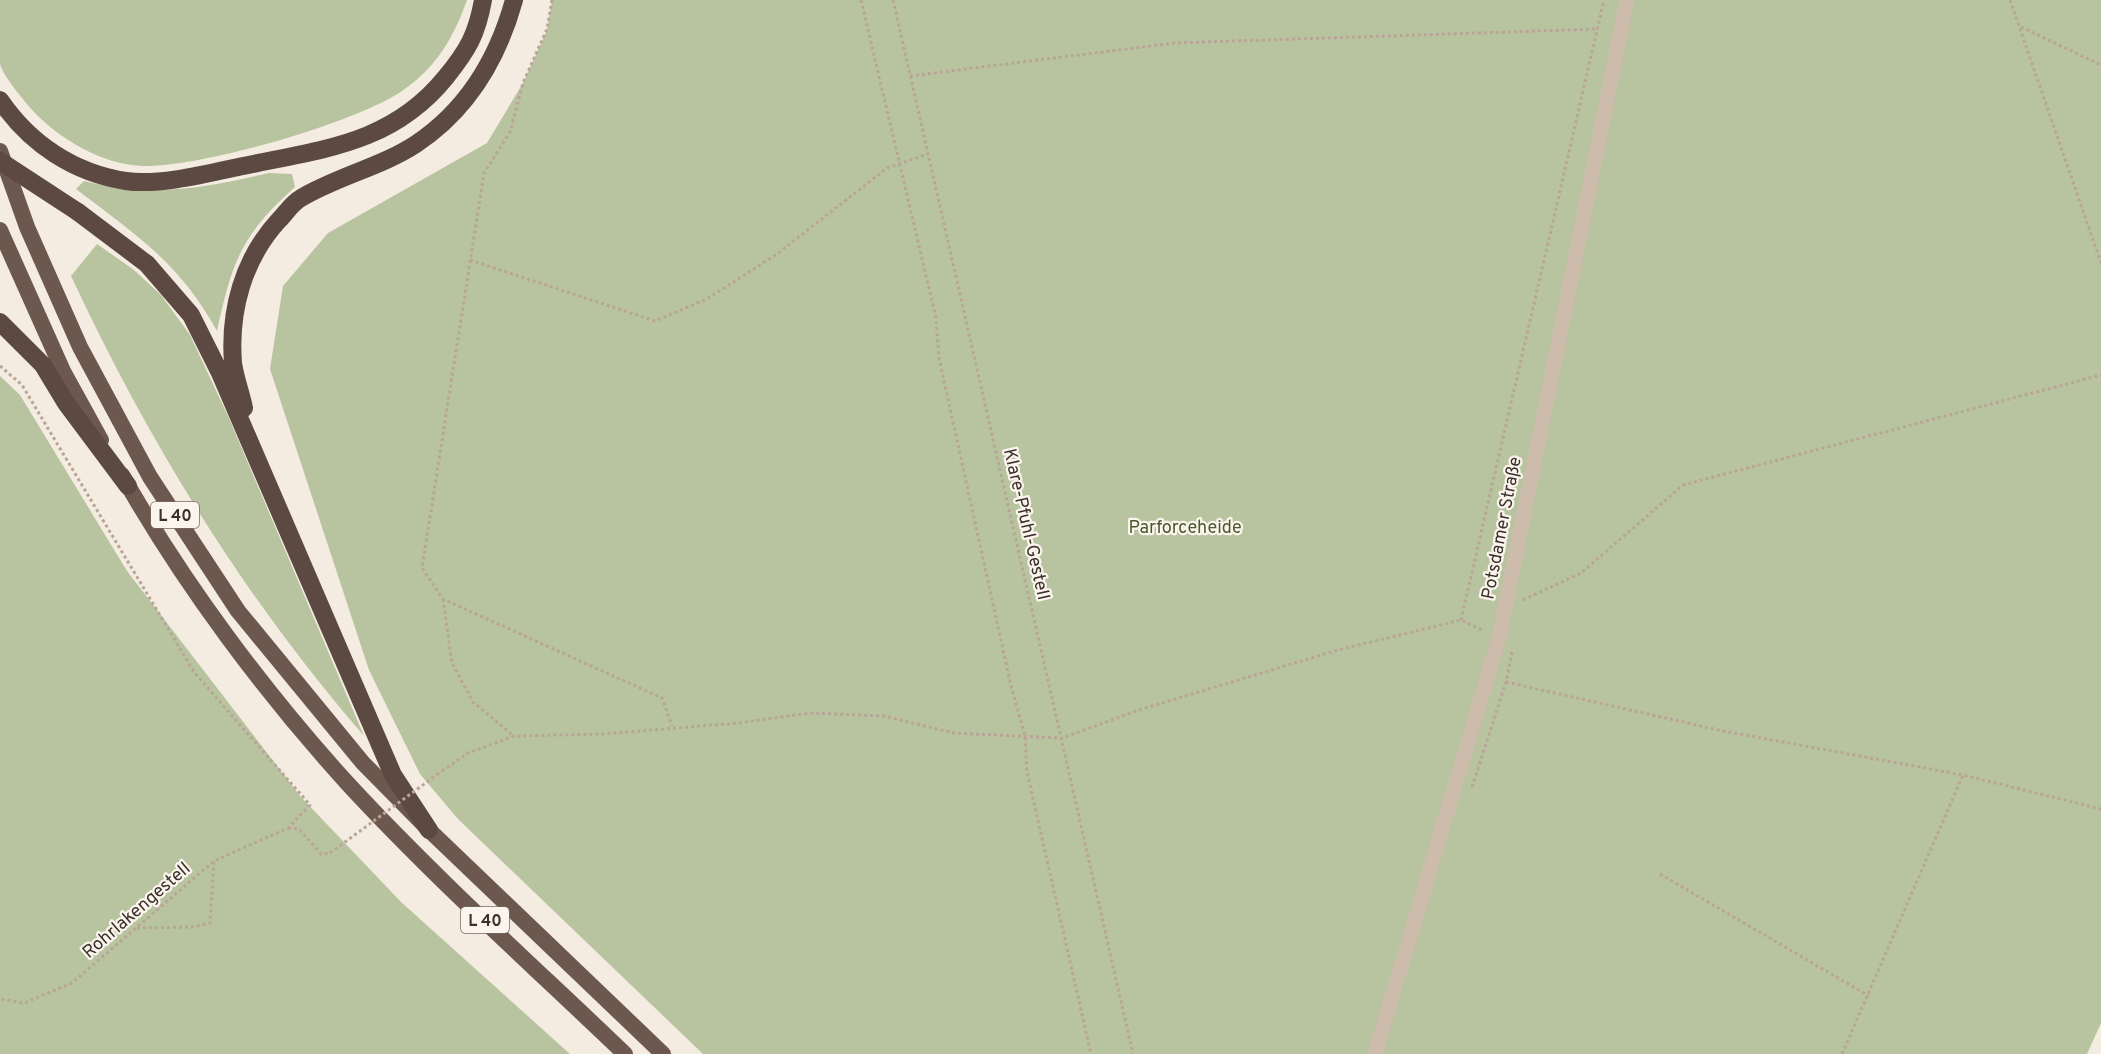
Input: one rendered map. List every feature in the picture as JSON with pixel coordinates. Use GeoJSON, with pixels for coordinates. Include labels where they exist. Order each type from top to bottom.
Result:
{"type":"FeatureCollection","features":[{"type":"Feature","properties":{"kind":"highway"},"geometry":{"type":"LineString","coordinates":[[0,100],[14,120],[43,147],[81,170],[128,182],[206,174],[344,144],[378,133],[404,117],[438,87],[461,58],[478,28],[483,0]]}},
{"type":"Feature","properties":{"kind":"highway"},"geometry":{"type":"LineString","coordinates":[[258,462],[233,364],[234,317],[245,270],[267,233],[298,199],[334,180],[384,161],[417,143],[457,110],[485,72],[505,33],[513,0]]}},
{"type":"Feature","properties":{"kind":"highway","name":"L 40"},"geometry":{"type":"LineString","coordinates":[[0,151],[27,227],[80,347],[150,477],[238,611],[363,763],[429,830],[663,1054]]}},
{"type":"Feature","properties":{"kind":"highway"},"geometry":{"type":"LineString","coordinates":[[0,161],[78,212],[147,264],[191,315],[220,373],[393,775],[429,830]]}},
{"type":"Feature","properties":{"kind":"highway","name":"L 40"},"geometry":{"type":"LineString","coordinates":[[0,230],[63,372],[128,486],[223,632],[348,784],[409,847],[624,1054]]}},
{"type":"Feature","properties":{"kind":"highway"},"geometry":{"type":"LineString","coordinates":[[0,322],[43,365],[66,403],[128,486]]}},
{"type":"Feature","properties":{"kind":"street","name":"Potsdamer Straße"},"geometry":{"type":"LineString","coordinates":[[1375,1054],[1499,638],[1596,143],[1627,0]]}},
{"type":"Feature","properties":{"kind":"path"},"geometry":{"type":"LineString","coordinates":[[514,736],[473,702],[452,663],[443,599],[422,568],[484,173],[510,132],[523,83],[548,30],[552,0]]}},
{"type":"Feature","properties":{"kind":"path"},"geometry":{"type":"LineString","coordinates":[[861,0],[936,318],[939,358],[1011,686],[1025,736],[1027,772],[1091,1054]]}},
{"type":"Feature","properties":{"kind":"path","name":"Klare-Pfuhl-Gestell"},"geometry":{"type":"LineString","coordinates":[[893,0],[1133,1054]]}},
{"type":"Feature","properties":{"kind":"path"},"geometry":{"type":"LineString","coordinates":[[1461,620],[1604,0]]}},
{"type":"Feature","properties":{"kind":"path"},"geometry":{"type":"LineString","coordinates":[[2010,0],[2101,262]]}},
{"type":"Feature","properties":{"kind":"path"},"geometry":{"type":"LineString","coordinates":[[2021,28],[2101,65]]}},
{"type":"Feature","properties":{"kind":"path"},"geometry":{"type":"LineString","coordinates":[[910,76],[1175,43],[1598,29]]}},
{"type":"Feature","properties":{"kind":"path"},"geometry":{"type":"LineString","coordinates":[[470,260],[655,321],[707,299],[777,254],[887,168],[928,154]]}},
{"type":"Feature","properties":{"kind":"path"},"geometry":{"type":"LineString","coordinates":[[0,366],[22,384],[194,672],[310,805],[288,828]]}},
{"type":"Feature","properties":{"kind":"path"},"geometry":{"type":"LineString","coordinates":[[1517,609],[1523,599],[1581,573],[1683,485],[2101,375]]}},
{"type":"Feature","properties":{"kind":"path"},"geometry":{"type":"LineString","coordinates":[[443,599],[662,698],[672,727]]}},
{"type":"Feature","properties":{"kind":"path"},"geometry":{"type":"LineString","coordinates":[[288,828],[298,829],[321,854],[330,853],[468,753],[514,736],[603,734],[738,723],[810,713],[884,716],[954,733],[1062,738],[1142,709],[1338,650],[1461,620],[1499,638]]}},
{"type":"Feature","properties":{"kind":"path"},"geometry":{"type":"LineString","coordinates":[[1506,682],[1723,731],[1963,775],[2101,809]]}},
{"type":"Feature","properties":{"kind":"path"},"geometry":{"type":"LineString","coordinates":[[1842,1054],[1963,775]]}},
{"type":"Feature","properties":{"kind":"path","name":"Rohrlakengestell"},"geometry":{"type":"LineString","coordinates":[[0,999],[24,1002],[72,983],[214,861],[288,828]]}},
{"type":"Feature","properties":{"kind":"path"},"geometry":{"type":"LineString","coordinates":[[136,928],[193,927],[210,923],[214,861]]}},
{"type":"Feature","properties":{"kind":"path"},"geometry":{"type":"LineString","coordinates":[[1660,874],[1869,996]]}},
{"type":"Feature","properties":{"kind":"green space"},"geometry":{"type":"Polygon","coordinates":[[[0,0],[467,0],[450,39],[434,62],[414,82],[380,103],[314,129],[237,152],[168,165],[142,166],[112,161],[83,149],[57,132],[30,108],[10,82],[0,64],[0,0]]]}},
{"type":"Feature","properties":{"kind":"green space","name":"Parforceheide"},"geometry":{"type":"Polygon","coordinates":[[[552,0],[2101,0],[2101,1023],[2087,1054],[703,1054],[458,819],[420,774],[369,670],[270,369],[283,286],[328,233],[487,143],[523,83],[547,30],[552,0]]]}},
{"type":"Feature","properties":{"kind":"green space"},"geometry":{"type":"Polygon","coordinates":[[[269,173],[292,174],[295,187],[262,220],[241,251],[228,286],[217,331],[172,268],[137,236],[76,189],[84,181],[133,189],[177,189],[269,173]]]}},
{"type":"Feature","properties":{"kind":"green space"},"geometry":{"type":"Polygon","coordinates":[[[97,244],[134,270],[161,295],[190,335],[228,416],[364,736],[278,629],[239,573],[201,516],[133,399],[71,276],[97,244]]]}},
{"type":"Feature","properties":{"kind":"green space"},"geometry":{"type":"Polygon","coordinates":[[[0,376],[20,395],[127,571],[301,797],[401,902],[570,1054],[0,1054],[0,376]]]}}]}
